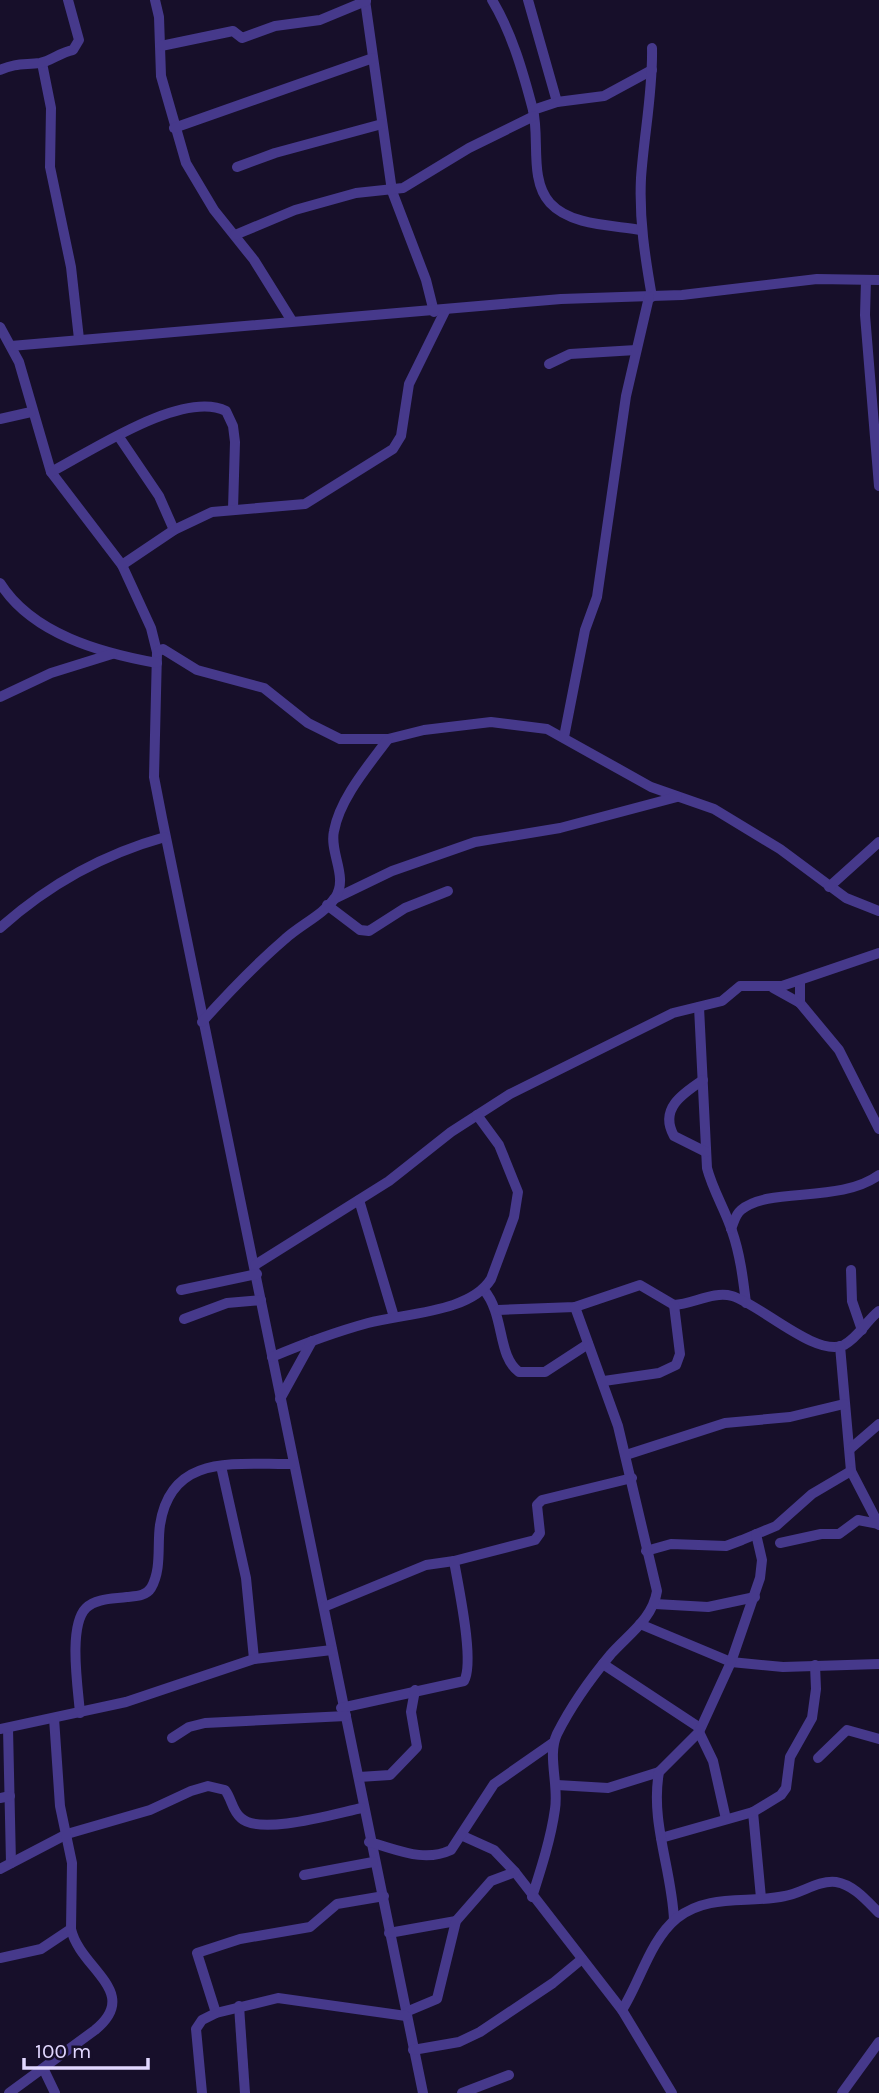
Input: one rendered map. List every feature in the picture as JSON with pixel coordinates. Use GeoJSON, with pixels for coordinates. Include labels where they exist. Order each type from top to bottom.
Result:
{"type":"FeatureCollection","features":[{"type":"Feature","properties":{"kind":"street"},"geometry":{"type":"LineString","coordinates":[[0,70],[23,62],[42,63],[60,52],[73,50],[79,40],[68,0]]}},
{"type":"Feature","properties":{"kind":"street"},"geometry":{"type":"LineString","coordinates":[[155,0],[161,46],[161,76],[186,163],[202,192],[235,234],[292,321]]}},
{"type":"Feature","properties":{"kind":"street"},"geometry":{"type":"LineString","coordinates":[[161,46],[233,30],[242,38],[275,26],[320,20],[365,0],[392,191],[426,280],[434,312]]}},
{"type":"Feature","properties":{"kind":"street"},"geometry":{"type":"LineString","coordinates":[[492,0],[510,31],[534,113],[538,176],[549,202],[566,215],[641,230]]}},
{"type":"Feature","properties":{"kind":"street"},"geometry":{"type":"LineString","coordinates":[[528,0],[557,102]]}},
{"type":"Feature","properties":{"kind":"street"},"geometry":{"type":"LineString","coordinates":[[564,737],[585,630],[597,597],[607,516],[636,350],[650,297],[641,230],[642,176],[652,48]]}},
{"type":"Feature","properties":{"kind":"street"},"geometry":{"type":"LineString","coordinates":[[174,128],[373,58]]}},
{"type":"Feature","properties":{"kind":"street"},"geometry":{"type":"LineString","coordinates":[[42,63],[51,108],[50,167],[71,267],[79,339]]}},
{"type":"Feature","properties":{"kind":"street"},"geometry":{"type":"LineString","coordinates":[[235,234],[289,212],[356,193],[392,191],[412,184],[469,148],[557,102],[604,96],[652,70]]}},
{"type":"Feature","properties":{"kind":"street"},"geometry":{"type":"LineString","coordinates":[[237,167],[275,153],[382,124]]}},
{"type":"Feature","properties":{"kind":"street"},"geometry":{"type":"LineString","coordinates":[[7,343],[434,312],[573,298],[650,297],[817,279],[879,280]]}},
{"type":"Feature","properties":{"kind":"street"},"geometry":{"type":"LineString","coordinates":[[866,280],[866,315],[879,486]]}},
{"type":"Feature","properties":{"kind":"street"},"geometry":{"type":"LineString","coordinates":[[122,565],[174,530],[212,512],[305,504],[393,449],[401,436],[409,384],[445,311]]}},
{"type":"Feature","properties":{"kind":"street"},"geometry":{"type":"LineString","coordinates":[[0,327],[51,472],[122,565],[151,628],[157,652],[154,777],[165,837],[256,1269],[293,1464],[359,1777],[362,1808],[373,1862],[384,1896],[422,2093]]}},
{"type":"Feature","properties":{"kind":"street"},"geometry":{"type":"LineString","coordinates":[[549,364],[570,354],[636,350]]}},
{"type":"Feature","properties":{"kind":"street"},"geometry":{"type":"LineString","coordinates":[[51,472],[179,410],[201,406],[226,411],[233,426],[235,442],[233,509]]}},
{"type":"Feature","properties":{"kind":"street"},"geometry":{"type":"LineString","coordinates":[[0,419],[31,412]]}},
{"type":"Feature","properties":{"kind":"street"},"geometry":{"type":"LineString","coordinates":[[119,437],[159,496],[174,530]]}},
{"type":"Feature","properties":{"kind":"street"},"geometry":{"type":"LineString","coordinates":[[0,583],[12,603],[37,621],[112,654],[157,663]]}},
{"type":"Feature","properties":{"kind":"street"},"geometry":{"type":"LineString","coordinates":[[157,652],[163,649],[197,670],[264,688],[308,723],[340,739],[388,739],[424,730],[491,722],[547,729],[632,777],[677,797],[714,809],[780,849],[846,898],[879,911]]}},
{"type":"Feature","properties":{"kind":"street"},"geometry":{"type":"LineString","coordinates":[[0,697],[51,673],[112,654]]}},
{"type":"Feature","properties":{"kind":"street"},"geometry":{"type":"LineString","coordinates":[[330,902],[340,878],[332,845],[334,828],[365,770],[388,739]]}},
{"type":"Feature","properties":{"kind":"street"},"geometry":{"type":"LineString","coordinates":[[202,1022],[235,985],[330,902],[392,871],[475,842],[560,828],[677,797]]}},
{"type":"Feature","properties":{"kind":"street"},"geometry":{"type":"LineString","coordinates":[[0,928],[44,895],[105,857],[165,837]]}},
{"type":"Feature","properties":{"kind":"street"},"geometry":{"type":"LineString","coordinates":[[829,887],[879,842]]}},
{"type":"Feature","properties":{"kind":"street"},"geometry":{"type":"LineString","coordinates":[[330,902],[360,930],[369,931],[405,908],[448,891]]}},
{"type":"Feature","properties":{"kind":"street"},"geometry":{"type":"LineString","coordinates":[[181,1290],[256,1269],[407,1169],[477,1115],[510,1094],[673,1013],[722,1001],[743,985],[773,988],[800,982],[879,953]]}},
{"type":"Feature","properties":{"kind":"street"},"geometry":{"type":"LineString","coordinates":[[800,982],[800,1003]]}},
{"type":"Feature","properties":{"kind":"street"},"geometry":{"type":"LineString","coordinates":[[773,988],[800,1003],[839,1050],[879,1129]]}},
{"type":"Feature","properties":{"kind":"street"},"geometry":{"type":"LineString","coordinates":[[699,1007],[706,1152],[711,1186],[732,1229],[742,1268],[746,1303]]}},
{"type":"Feature","properties":{"kind":"street"},"geometry":{"type":"LineString","coordinates":[[703,1080],[672,1104],[669,1116],[674,1136],[706,1152]]}},
{"type":"Feature","properties":{"kind":"street"},"geometry":{"type":"LineString","coordinates":[[272,1357],[312,1341],[394,1317],[443,1307],[484,1290],[491,1279],[518,1200],[515,1182],[499,1144],[477,1115]]}},
{"type":"Feature","properties":{"kind":"street"},"geometry":{"type":"LineString","coordinates":[[732,1229],[740,1211],[755,1203],[851,1190],[879,1175]]}},
{"type":"Feature","properties":{"kind":"street"},"geometry":{"type":"LineString","coordinates":[[359,1200],[394,1317]]}},
{"type":"Feature","properties":{"kind":"street"},"geometry":{"type":"LineString","coordinates":[[851,1270],[852,1301],[862,1329]]}},
{"type":"Feature","properties":{"kind":"street"},"geometry":{"type":"LineString","coordinates":[[498,1310],[575,1307],[640,1285],[674,1305],[719,1295],[735,1297],[817,1343],[840,1346],[879,1311]]}},
{"type":"Feature","properties":{"kind":"street"},"geometry":{"type":"LineString","coordinates":[[484,1290],[498,1310],[509,1359],[519,1372],[545,1372],[588,1344]]}},
{"type":"Feature","properties":{"kind":"street"},"geometry":{"type":"LineString","coordinates":[[184,1319],[227,1303],[261,1300]]}},
{"type":"Feature","properties":{"kind":"street"},"geometry":{"type":"LineString","coordinates":[[604,1381],[659,1373],[676,1365],[680,1353],[674,1305]]}},
{"type":"Feature","properties":{"kind":"street"},"geometry":{"type":"LineString","coordinates":[[369,1842],[428,1856],[451,1850],[463,1836],[481,1800],[494,1784],[554,1742],[582,1692],[655,1604],[655,1577],[646,1550],[626,1455],[604,1381],[575,1307]]}},
{"type":"Feature","properties":{"kind":"street"},"geometry":{"type":"LineString","coordinates":[[280,1399],[312,1341]]}},
{"type":"Feature","properties":{"kind":"street"},"geometry":{"type":"LineString","coordinates":[[840,1346],[851,1471],[879,1524]]}},
{"type":"Feature","properties":{"kind":"street"},"geometry":{"type":"LineString","coordinates":[[626,1455],[725,1423],[790,1417],[844,1404]]}},
{"type":"Feature","properties":{"kind":"street"},"geometry":{"type":"LineString","coordinates":[[850,1449],[879,1424]]}},
{"type":"Feature","properties":{"kind":"street"},"geometry":{"type":"LineString","coordinates":[[80,1713],[76,1636],[83,1612],[97,1601],[146,1593],[155,1577],[160,1525],[170,1495],[183,1477],[205,1467],[293,1464]]}},
{"type":"Feature","properties":{"kind":"street"},"geometry":{"type":"LineString","coordinates":[[221,1466],[246,1578],[254,1659]]}},
{"type":"Feature","properties":{"kind":"street"},"geometry":{"type":"LineString","coordinates":[[646,1550],[671,1544],[726,1545],[756,1534],[776,1526],[813,1494],[851,1471]]}},
{"type":"Feature","properties":{"kind":"street"},"geometry":{"type":"LineString","coordinates":[[324,1607],[426,1564],[454,1561],[539,1538],[537,1505],[542,1500],[632,1478]]}},
{"type":"Feature","properties":{"kind":"street"},"geometry":{"type":"LineString","coordinates":[[780,1543],[839,1534],[858,1520],[879,1524]]}},
{"type":"Feature","properties":{"kind":"street"},"geometry":{"type":"LineString","coordinates":[[557,1784],[608,1788],[659,1772],[700,1730],[731,1662],[755,1597],[762,1560],[756,1534]]}},
{"type":"Feature","properties":{"kind":"street"},"geometry":{"type":"LineString","coordinates":[[172,1738],[189,1727],[205,1723],[344,1712],[415,1690],[460,1683],[467,1677],[466,1634],[454,1561]]}},
{"type":"Feature","properties":{"kind":"street"},"geometry":{"type":"LineString","coordinates":[[655,1604],[708,1607],[755,1597]]}},
{"type":"Feature","properties":{"kind":"street"},"geometry":{"type":"LineString","coordinates":[[640,1624],[731,1662],[758,1666],[879,1664]]}},
{"type":"Feature","properties":{"kind":"street"},"geometry":{"type":"LineString","coordinates":[[11,1863],[5,1797],[4,1728],[80,1713],[156,1693],[254,1659],[332,1650]]}},
{"type":"Feature","properties":{"kind":"street"},"geometry":{"type":"LineString","coordinates":[[603,1664],[700,1730],[713,1761],[726,1819]]}},
{"type":"Feature","properties":{"kind":"street"},"geometry":{"type":"LineString","coordinates":[[661,1838],[752,1812],[781,1795],[786,1788],[790,1757],[813,1718],[815,1665]]}},
{"type":"Feature","properties":{"kind":"street"},"geometry":{"type":"LineString","coordinates":[[359,1777],[390,1775],[417,1747],[411,1712],[415,1690]]}},
{"type":"Feature","properties":{"kind":"street"},"geometry":{"type":"LineString","coordinates":[[9,2093],[44,2070],[109,2019],[113,2009],[110,1990],[73,1940],[72,1863],[60,1806],[54,1718]]}},
{"type":"Feature","properties":{"kind":"street"},"geometry":{"type":"LineString","coordinates":[[818,1758],[847,1730],[879,1739]]}},
{"type":"Feature","properties":{"kind":"street"},"geometry":{"type":"LineString","coordinates":[[532,1897],[555,1809],[557,1784],[554,1742]]}},
{"type":"Feature","properties":{"kind":"street"},"geometry":{"type":"LineString","coordinates":[[659,1772],[657,1815],[673,1895],[674,1920]]}},
{"type":"Feature","properties":{"kind":"street"},"geometry":{"type":"LineString","coordinates":[[0,1869],[67,1834],[134,1816],[208,1786],[225,1790],[234,1811],[252,1825],[293,1821],[362,1808]]}},
{"type":"Feature","properties":{"kind":"street"},"geometry":{"type":"LineString","coordinates":[[752,1812],[761,1898]]}},
{"type":"Feature","properties":{"kind":"street"},"geometry":{"type":"LineString","coordinates":[[463,1836],[494,1850],[515,1872],[622,2010],[672,2093]]}},
{"type":"Feature","properties":{"kind":"street"},"geometry":{"type":"LineString","coordinates":[[304,1875],[373,1862]]}},
{"type":"Feature","properties":{"kind":"street"},"geometry":{"type":"LineString","coordinates":[[202,2093],[196,2029],[202,2020],[259,2000],[294,1998],[406,2014],[437,1999],[456,1921],[491,1881],[515,1872]]}},
{"type":"Feature","properties":{"kind":"street"},"geometry":{"type":"LineString","coordinates":[[622,2010],[650,1955],[674,1920],[686,1912],[724,1899],[789,1895],[831,1882],[853,1890],[879,1913]]}},
{"type":"Feature","properties":{"kind":"street"},"geometry":{"type":"LineString","coordinates":[[216,2013],[197,1953],[240,1939],[310,1927],[337,1904],[384,1896]]}},
{"type":"Feature","properties":{"kind":"street"},"geometry":{"type":"LineString","coordinates":[[389,1933],[456,1921]]}},
{"type":"Feature","properties":{"kind":"street"},"geometry":{"type":"LineString","coordinates":[[0,1958],[41,1949],[71,1929]]}},
{"type":"Feature","properties":{"kind":"street"},"geometry":{"type":"LineString","coordinates":[[413,2050],[451,2044],[480,2032],[554,1983],[582,1959]]}},
{"type":"Feature","properties":{"kind":"street"},"geometry":{"type":"LineString","coordinates":[[239,2006],[245,2093]]}},
{"type":"Feature","properties":{"kind":"street"},"geometry":{"type":"LineString","coordinates":[[842,2093],[879,2042]]}},
{"type":"Feature","properties":{"kind":"street"},"geometry":{"type":"LineString","coordinates":[[44,2070],[55,2093]]}},
{"type":"Feature","properties":{"kind":"street"},"geometry":{"type":"LineString","coordinates":[[462,2093],[509,2075]]}}]}
